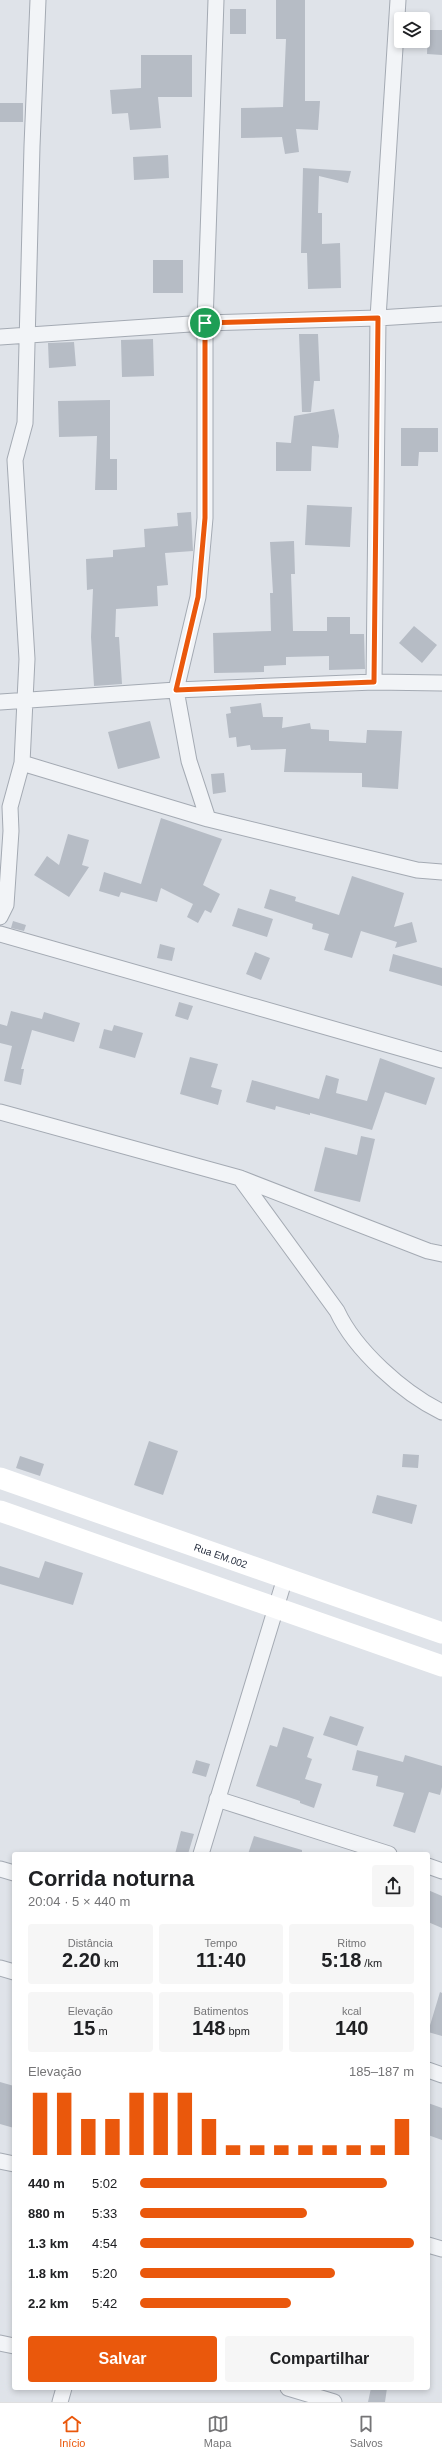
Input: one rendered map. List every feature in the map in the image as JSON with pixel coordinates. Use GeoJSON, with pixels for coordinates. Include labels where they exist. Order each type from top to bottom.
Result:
{"type":"FeatureCollection","features":[{"type":"Feature","properties":{"kind":"street"},"geometry":{"type":"LineString","coordinates":[[0,917],[6,905],[9,877],[10,807],[22,763],[25,700],[26,651],[15,460],[25,423],[38,0]]}},
{"type":"Feature","properties":{"kind":"street"},"geometry":{"type":"LineString","coordinates":[[208,819],[189,761],[176,690],[198,597],[205,518],[205,323],[216,0]]}},
{"type":"Feature","properties":{"kind":"street"},"geometry":{"type":"LineString","coordinates":[[374,682],[378,318],[398,0]]}},
{"type":"Feature","properties":{"kind":"street"},"geometry":{"type":"LineString","coordinates":[[0,337],[27,337],[205,323],[378,318],[442,314]]}},
{"type":"Feature","properties":{"kind":"street"},"geometry":{"type":"LineString","coordinates":[[0,702],[176,690],[374,682],[442,683]]}},
{"type":"Feature","properties":{"kind":"street"},"geometry":{"type":"LineString","coordinates":[[22,763],[208,819],[417,870],[442,872]]}},
{"type":"Feature","properties":{"kind":"street"},"geometry":{"type":"LineString","coordinates":[[0,934],[442,1060]]}},
{"type":"Feature","properties":{"kind":"street"},"geometry":{"type":"LineString","coordinates":[[0,1112],[240,1178],[391,1237],[442,1254]]}},
{"type":"Feature","properties":{"kind":"street"},"geometry":{"type":"LineString","coordinates":[[240,1178],[337,1311],[345,1329],[394,1381],[442,1412]]}},
{"type":"Feature","properties":{"kind":"street","name":"Rua EM.002"},"geometry":{"type":"LineString","coordinates":[[0,1478],[442,1633]]}},
{"type":"Feature","properties":{"kind":"street"},"geometry":{"type":"LineString","coordinates":[[0,1511],[442,1666]]}},
{"type":"Feature","properties":{"kind":"street"},"geometry":{"type":"LineString","coordinates":[[203,1852],[217,1799],[278,1608],[285,1578]]}},
{"type":"Feature","properties":{"kind":"street"},"geometry":{"type":"LineString","coordinates":[[217,1799],[383,1852]]}},
{"type":"Feature","properties":{"kind":"street"},"geometry":{"type":"LineString","coordinates":[[430,1867],[442,1871]]}},
{"type":"Feature","properties":{"kind":"street"},"geometry":{"type":"LineString","coordinates":[[0,1869],[12,1872]]}},
{"type":"Feature","properties":{"kind":"street"},"geometry":{"type":"LineString","coordinates":[[0,1968],[12,1971]]}},
{"type":"Feature","properties":{"kind":"street"},"geometry":{"type":"LineString","coordinates":[[430,2071],[442,2075]]}},
{"type":"Feature","properties":{"kind":"street"},"geometry":{"type":"LineString","coordinates":[[0,2160],[12,2163]]}},
{"type":"Feature","properties":{"kind":"street"},"geometry":{"type":"LineString","coordinates":[[430,2245],[442,2248]]}},
{"type":"Feature","properties":{"kind":"street"},"geometry":{"type":"LineString","coordinates":[[0,2343],[12,2346]]}},
{"type":"Feature","properties":{"kind":"street"},"geometry":{"type":"LineString","coordinates":[[60,2402],[63,2390]]}},
{"type":"Feature","properties":{"kind":"street"},"geometry":{"type":"LineString","coordinates":[[295,2390],[334,2402]]}},
{"type":"Feature","properties":{"kind":"building"},"geometry":{"type":"Polygon","coordinates":[[[276,0],[305,0],[305,101],[320,101],[318,130],[296,129],[299,152],[285,154],[282,137],[241,138],[241,108],[283,107],[286,39],[276,39],[276,0]]]}},
{"type":"Feature","properties":{"kind":"building"},"geometry":{"type":"Polygon","coordinates":[[[230,9],[246,9],[246,34],[230,34],[230,9]]]}},
{"type":"Feature","properties":{"kind":"building"},"geometry":{"type":"Polygon","coordinates":[[[430,30],[442,30],[442,55],[427,54],[427,48],[430,48],[430,30]]]}},
{"type":"Feature","properties":{"kind":"building"},"geometry":{"type":"Polygon","coordinates":[[[141,55],[192,55],[192,97],[158,97],[161,128],[130,130],[128,113],[112,114],[110,90],[141,88],[141,55]]]}},
{"type":"Feature","properties":{"kind":"building"},"geometry":{"type":"Polygon","coordinates":[[[0,103],[23,103],[23,122],[0,122],[0,103]]]}},
{"type":"Feature","properties":{"kind":"building"},"geometry":{"type":"Polygon","coordinates":[[[168,155],[169,178],[134,180],[133,157],[168,155]]]}},
{"type":"Feature","properties":{"kind":"building"},"geometry":{"type":"Polygon","coordinates":[[[303,168],[351,171],[348,183],[319,176],[318,213],[322,213],[322,244],[340,243],[341,288],[308,289],[307,253],[301,253],[303,168]]]}},
{"type":"Feature","properties":{"kind":"building"},"geometry":{"type":"Polygon","coordinates":[[[153,260],[183,260],[183,293],[153,293],[153,260]]]}},
{"type":"Feature","properties":{"kind":"building"},"geometry":{"type":"Polygon","coordinates":[[[299,334],[318,334],[320,381],[314,381],[311,412],[302,412],[299,334]]]}},
{"type":"Feature","properties":{"kind":"building"},"geometry":{"type":"Polygon","coordinates":[[[153,339],[154,376],[122,377],[121,340],[153,339]]]}},
{"type":"Feature","properties":{"kind":"building"},"geometry":{"type":"Polygon","coordinates":[[[74,342],[76,366],[49,368],[48,343],[74,342]]]}},
{"type":"Feature","properties":{"kind":"building"},"geometry":{"type":"Polygon","coordinates":[[[110,400],[110,459],[117,459],[117,490],[95,490],[97,436],[59,437],[58,401],[110,400]]]}},
{"type":"Feature","properties":{"kind":"building"},"geometry":{"type":"Polygon","coordinates":[[[334,409],[339,436],[338,448],[312,446],[311,471],[276,471],[276,442],[291,443],[294,416],[334,409]]]}},
{"type":"Feature","properties":{"kind":"building"},"geometry":{"type":"Polygon","coordinates":[[[401,428],[438,428],[438,452],[419,452],[418,466],[401,466],[401,428]]]}},
{"type":"Feature","properties":{"kind":"building"},"geometry":{"type":"Polygon","coordinates":[[[307,505],[352,507],[350,547],[305,545],[307,505]]]}},
{"type":"Feature","properties":{"kind":"building"},"geometry":{"type":"Polygon","coordinates":[[[191,512],[193,551],[165,553],[168,585],[157,586],[158,606],[116,609],[115,637],[119,637],[122,684],[94,686],[91,637],[93,589],[87,590],[86,559],[113,557],[113,550],[145,547],[144,529],[178,526],[177,513],[191,512]]]}},
{"type":"Feature","properties":{"kind":"building"},"geometry":{"type":"Polygon","coordinates":[[[294,541],[295,574],[291,574],[293,631],[327,631],[327,617],[350,617],[350,634],[364,634],[365,669],[329,670],[329,656],[286,657],[286,665],[264,666],[264,672],[214,673],[213,633],[271,631],[270,593],[273,593],[270,542],[294,541]]]}},
{"type":"Feature","properties":{"kind":"building"},"geometry":{"type":"Polygon","coordinates":[[[414,626],[437,645],[422,663],[399,643],[414,626]]]}},
{"type":"Feature","properties":{"kind":"building"},"geometry":{"type":"Polygon","coordinates":[[[261,703],[263,717],[283,717],[282,728],[310,723],[311,729],[329,730],[329,741],[366,743],[367,730],[402,731],[398,789],[362,787],[362,773],[284,772],[286,749],[251,750],[250,745],[237,747],[236,737],[229,738],[226,714],[231,713],[230,707],[261,703]]]}},
{"type":"Feature","properties":{"kind":"building"},"geometry":{"type":"Polygon","coordinates":[[[150,721],[160,758],[118,769],[108,732],[150,721]]]}},
{"type":"Feature","properties":{"kind":"building"},"geometry":{"type":"Polygon","coordinates":[[[224,773],[226,792],[213,794],[211,774],[224,773]]]}},
{"type":"Feature","properties":{"kind":"building"},"geometry":{"type":"Polygon","coordinates":[[[161,818],[222,839],[203,885],[220,894],[211,913],[205,910],[198,923],[187,917],[193,904],[161,888],[157,902],[121,892],[119,897],[99,891],[104,872],[141,884],[161,818]]]}},
{"type":"Feature","properties":{"kind":"building"},"geometry":{"type":"Polygon","coordinates":[[[68,834],[89,840],[82,865],[89,867],[69,897],[34,875],[47,856],[59,865],[68,834]]]}},
{"type":"Feature","properties":{"kind":"building"},"geometry":{"type":"Polygon","coordinates":[[[352,876],[404,893],[394,927],[412,922],[417,942],[395,948],[397,942],[361,931],[352,958],[324,950],[329,934],[312,929],[313,924],[264,908],[270,889],[296,897],[295,901],[339,915],[352,876]]]}},
{"type":"Feature","properties":{"kind":"building"},"geometry":{"type":"Polygon","coordinates":[[[238,908],[273,919],[267,937],[232,926],[238,908]]]}},
{"type":"Feature","properties":{"kind":"building"},"geometry":{"type":"Polygon","coordinates":[[[13,921],[26,925],[24,931],[11,928],[13,921]]]}},
{"type":"Feature","properties":{"kind":"building"},"geometry":{"type":"Polygon","coordinates":[[[160,944],[175,948],[172,961],[157,958],[160,944]]]}},
{"type":"Feature","properties":{"kind":"building"},"geometry":{"type":"Polygon","coordinates":[[[255,952],[270,958],[261,980],[246,974],[255,952]]]}},
{"type":"Feature","properties":{"kind":"building"},"geometry":{"type":"Polygon","coordinates":[[[393,954],[442,968],[442,986],[389,971],[393,954]]]}},
{"type":"Feature","properties":{"kind":"building"},"geometry":{"type":"Polygon","coordinates":[[[179,1002],[193,1006],[188,1020],[175,1016],[179,1002]]]}},
{"type":"Feature","properties":{"kind":"building"},"geometry":{"type":"Polygon","coordinates":[[[11,1011],[42,1019],[44,1012],[80,1023],[74,1042],[32,1030],[21,1069],[24,1069],[21,1085],[4,1081],[12,1046],[0,1043],[0,1024],[7,1026],[11,1011]]]}},
{"type":"Feature","properties":{"kind":"building"},"geometry":{"type":"Polygon","coordinates":[[[114,1025],[143,1033],[135,1058],[99,1048],[104,1029],[112,1031],[114,1025]]]}},
{"type":"Feature","properties":{"kind":"building"},"geometry":{"type":"Polygon","coordinates":[[[190,1057],[218,1064],[211,1087],[222,1090],[218,1105],[180,1094],[190,1057]]]}},
{"type":"Feature","properties":{"kind":"building"},"geometry":{"type":"Polygon","coordinates":[[[380,1058],[435,1078],[426,1105],[385,1092],[372,1130],[310,1113],[310,1115],[276,1106],[275,1110],[246,1102],[252,1080],[319,1099],[326,1075],[339,1079],[336,1093],[367,1101],[380,1058]]]}},
{"type":"Feature","properties":{"kind":"building"},"geometry":{"type":"Polygon","coordinates":[[[361,1136],[375,1139],[360,1202],[314,1191],[325,1147],[357,1155],[361,1136]]]}},
{"type":"Feature","properties":{"kind":"building"},"geometry":{"type":"Polygon","coordinates":[[[149,1441],[178,1451],[163,1495],[134,1485],[149,1441]]]}},
{"type":"Feature","properties":{"kind":"building"},"geometry":{"type":"Polygon","coordinates":[[[403,1454],[419,1455],[418,1468],[402,1467],[403,1454]]]}},
{"type":"Feature","properties":{"kind":"building"},"geometry":{"type":"Polygon","coordinates":[[[20,1456],[44,1464],[40,1476],[16,1468],[20,1456]]]}},
{"type":"Feature","properties":{"kind":"building"},"geometry":{"type":"Polygon","coordinates":[[[377,1495],[417,1505],[412,1524],[372,1513],[377,1495]]]}},
{"type":"Feature","properties":{"kind":"building"},"geometry":{"type":"Polygon","coordinates":[[[45,1561],[83,1573],[73,1605],[0,1584],[0,1566],[39,1578],[45,1561]]]}},
{"type":"Feature","properties":{"kind":"building"},"geometry":{"type":"Polygon","coordinates":[[[330,1716],[364,1727],[357,1746],[323,1735],[330,1716]]]}},
{"type":"Feature","properties":{"kind":"building"},"geometry":{"type":"Polygon","coordinates":[[[283,1727],[314,1737],[307,1757],[312,1759],[305,1779],[322,1784],[314,1808],[300,1803],[300,1801],[256,1786],[270,1745],[277,1747],[283,1727]]]}},
{"type":"Feature","properties":{"kind":"building"},"geometry":{"type":"Polygon","coordinates":[[[357,1750],[403,1762],[405,1755],[442,1766],[442,1787],[440,1795],[429,1792],[415,1833],[393,1826],[404,1793],[376,1786],[378,1776],[352,1770],[357,1750]]]}},
{"type":"Feature","properties":{"kind":"building"},"geometry":{"type":"Polygon","coordinates":[[[196,1760],[210,1764],[206,1777],[192,1773],[196,1760]]]}},
{"type":"Feature","properties":{"kind":"building"},"geometry":{"type":"Polygon","coordinates":[[[181,1831],[194,1834],[189,1852],[176,1852],[181,1831]]]}},
{"type":"Feature","properties":{"kind":"building"},"geometry":{"type":"Polygon","coordinates":[[[254,1836],[302,1850],[302,1852],[249,1852],[254,1836]]]}},
{"type":"Feature","properties":{"kind":"building"},"geometry":{"type":"Polygon","coordinates":[[[430,1891],[442,1896],[442,1928],[430,1923],[430,1891]]]}},
{"type":"Feature","properties":{"kind":"building"},"geometry":{"type":"Polygon","coordinates":[[[440,1992],[442,1993],[442,2036],[430,2033],[430,2025],[440,1992]]]}},
{"type":"Feature","properties":{"kind":"building"},"geometry":{"type":"Polygon","coordinates":[[[0,2082],[12,2085],[12,2127],[0,2124],[0,2082]]]}},
{"type":"Feature","properties":{"kind":"building"},"geometry":{"type":"Polygon","coordinates":[[[430,2104],[442,2108],[442,2140],[430,2136],[430,2104]]]}},
{"type":"Feature","properties":{"kind":"building"},"geometry":{"type":"Polygon","coordinates":[[[371,2390],[387,2390],[385,2402],[368,2402],[371,2390]]]}},
{"type":"Feature","properties":{"kind":"route"},"geometry":{"type":"LineString","coordinates":[[378,318],[374,682],[235,689],[176,690],[198,597],[205,518],[205,323],[378,318]]}}]}
